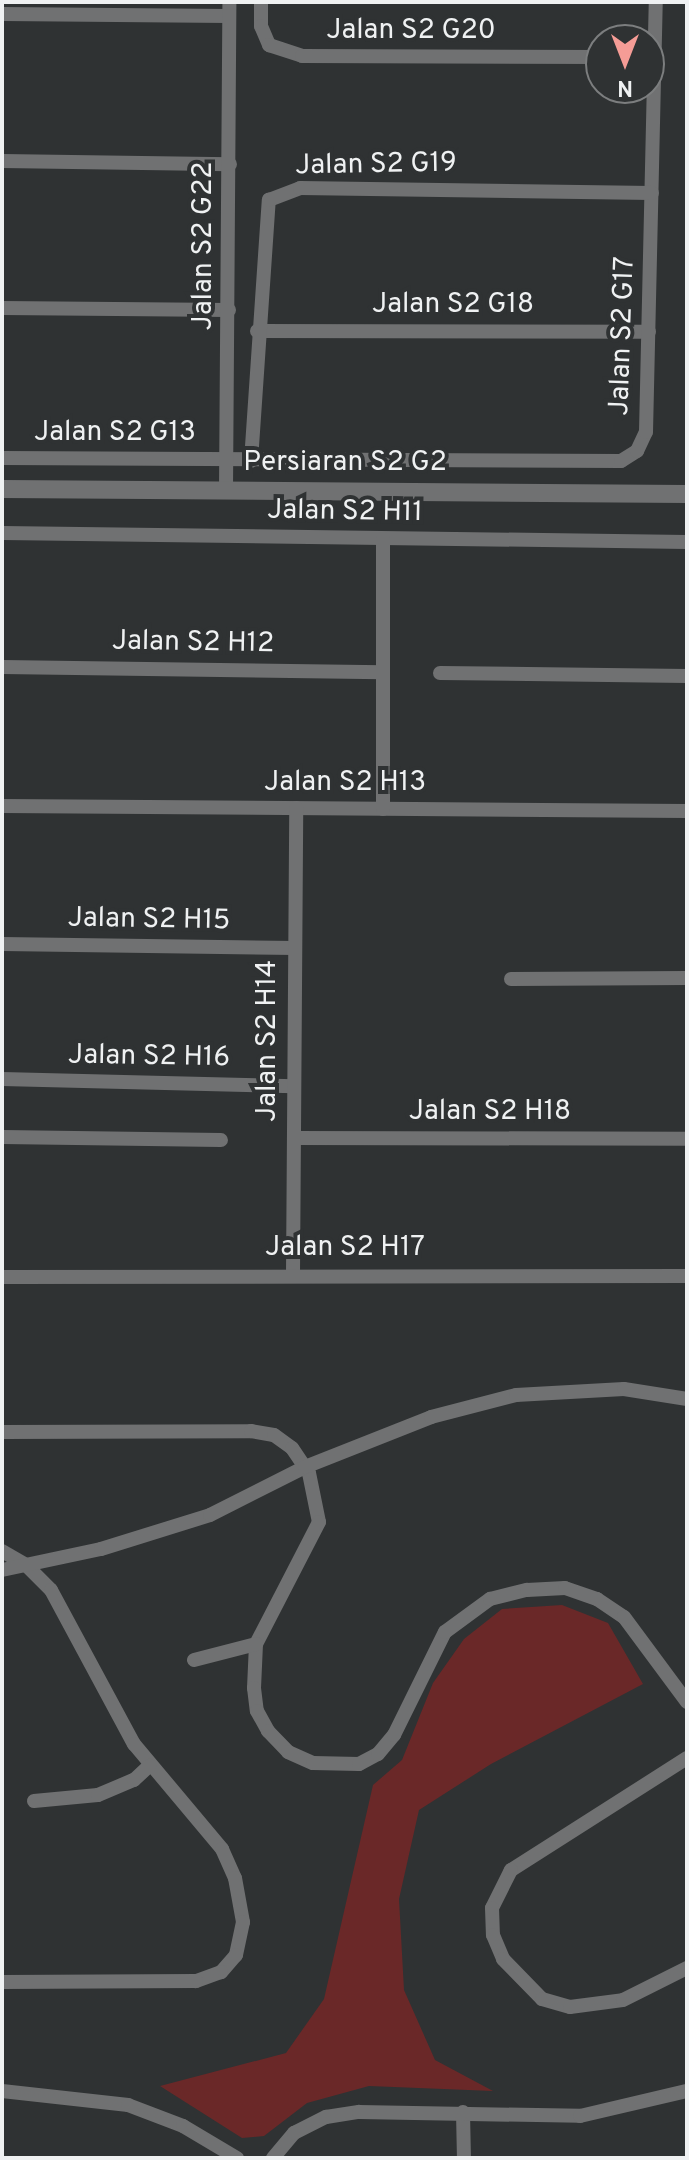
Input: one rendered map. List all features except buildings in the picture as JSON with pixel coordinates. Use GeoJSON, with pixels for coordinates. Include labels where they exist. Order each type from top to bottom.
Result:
{"type":"FeatureCollection","features":[{"type":"Feature","properties":{"kind":"street","name":"Jalan S2 G20"},"geometry":{"type":"LineString","coordinates":[[261,2],[261,26],[269,45],[302,56],[585,57]]}},
{"type":"Feature","properties":{"kind":"street","name":"Jalan S2 G17"},"geometry":{"type":"LineString","coordinates":[[654,24],[656,2]]}},
{"type":"Feature","properties":{"kind":"street"},"geometry":{"type":"LineString","coordinates":[[2,14],[81,8],[229,9]]}},
{"type":"Feature","properties":{"kind":"street","name":"Jalan S2 G22"},"geometry":{"type":"LineString","coordinates":[[226,490],[229,9]]}},
{"type":"Feature","properties":{"kind":"street","name":"Jalan S2 G17"},"geometry":{"type":"LineString","coordinates":[[228,460],[621,461],[637,451],[646,432],[652,104]]}},
{"type":"Feature","properties":{"kind":"street"},"geometry":{"type":"LineString","coordinates":[[2,161],[230,164]]}},
{"type":"Feature","properties":{"kind":"street","name":"Jalan S2 G19"},"geometry":{"type":"LineString","coordinates":[[251,461],[264,217],[269,200],[281,192],[652,193]]}},
{"type":"Feature","properties":{"kind":"street"},"geometry":{"type":"LineString","coordinates":[[2,308],[229,310]]}},
{"type":"Feature","properties":{"kind":"street","name":"Jalan S2 G18"},"geometry":{"type":"LineString","coordinates":[[257,331],[649,332]]}},
{"type":"Feature","properties":{"kind":"street","name":"Jalan S2 G13"},"geometry":{"type":"LineString","coordinates":[[2,458],[228,460]]}},
{"type":"Feature","properties":{"kind":"street","name":"Persiaran S2 G2"},"geometry":{"type":"LineString","coordinates":[[2,489],[687,494]]}},
{"type":"Feature","properties":{"kind":"street","name":"Jalan S2 H11"},"geometry":{"type":"LineString","coordinates":[[2,533],[687,542]]}},
{"type":"Feature","properties":{"kind":"street"},"geometry":{"type":"LineString","coordinates":[[383,539],[383,809]]}},
{"type":"Feature","properties":{"kind":"street","name":"Jalan S2 H12"},"geometry":{"type":"LineString","coordinates":[[2,667],[383,672]]}},
{"type":"Feature","properties":{"kind":"street"},"geometry":{"type":"LineString","coordinates":[[440,673],[687,676]]}},
{"type":"Feature","properties":{"kind":"street","name":"Jalan S2 H13"},"geometry":{"type":"LineString","coordinates":[[2,806],[687,811]]}},
{"type":"Feature","properties":{"kind":"street","name":"Jalan S2 H14"},"geometry":{"type":"LineString","coordinates":[[293,1274],[296,808]]}},
{"type":"Feature","properties":{"kind":"street","name":"Jalan S2 H15"},"geometry":{"type":"LineString","coordinates":[[2,944],[295,948]]}},
{"type":"Feature","properties":{"kind":"street"},"geometry":{"type":"LineString","coordinates":[[511,979],[687,978]]}},
{"type":"Feature","properties":{"kind":"street","name":"Jalan S2 H16"},"geometry":{"type":"LineString","coordinates":[[2,1079],[294,1086]]}},
{"type":"Feature","properties":{"kind":"street"},"geometry":{"type":"LineString","coordinates":[[2,1137],[221,1140]]}},
{"type":"Feature","properties":{"kind":"street","name":"Jalan S2 H18"},"geometry":{"type":"LineString","coordinates":[[294,1138],[687,1139]]}},
{"type":"Feature","properties":{"kind":"street","name":"Jalan S2 H17"},"geometry":{"type":"LineString","coordinates":[[2,1277],[293,1274],[687,1276]]}},
{"type":"Feature","properties":{"kind":"street"},"geometry":{"type":"LineString","coordinates":[[2,1570],[101,1549],[210,1515],[305,1467],[431,1417],[516,1395],[624,1389],[687,1399]]}},
{"type":"Feature","properties":{"kind":"street"},"geometry":{"type":"LineString","coordinates":[[2,1432],[251,1431],[274,1435],[292,1448],[305,1467],[319,1522],[256,1644],[257,1711],[288,1752],[313,1763],[359,1764],[378,1754],[394,1735],[445,1632],[490,1599],[527,1590],[565,1588],[597,1599],[624,1617],[687,1702]]}},
{"type":"Feature","properties":{"kind":"street"},"geometry":{"type":"LineString","coordinates":[[2,1551],[26,1565],[51,1590],[149,1766],[229,1863],[243,1922],[236,1955],[221,1972],[196,1981],[2,1982]]}},
{"type":"Feature","properties":{"kind":"street"},"geometry":{"type":"LineString","coordinates":[[194,1660],[256,1644]]}},
{"type":"Feature","properties":{"kind":"street"},"geometry":{"type":"LineString","coordinates":[[687,1758],[511,1870],[492,1908],[493,1935],[503,1959],[542,1999],[570,2007],[623,2000],[687,1968]]}},
{"type":"Feature","properties":{"kind":"street"},"geometry":{"type":"LineString","coordinates":[[34,1801],[98,1795],[134,1780],[149,1766]]}},
{"type":"Feature","properties":{"kind":"street"},"geometry":{"type":"LineString","coordinates":[[2,2091],[128,2105],[183,2126],[237,2158]]}},
{"type":"Feature","properties":{"kind":"street"},"geometry":{"type":"LineString","coordinates":[[273,2158],[294,2133],[326,2117],[359,2112],[580,2116],[687,2091]]}},
{"type":"Feature","properties":{"kind":"street"},"geometry":{"type":"LineString","coordinates":[[463,2112],[464,2158]]}},
{"type":"Feature","properties":{"kind":"shaded area"},"geometry":{"type":"Polygon","coordinates":[[[562,1605],[608,1623],[643,1684],[491,1764],[419,1810],[399,1899],[404,1990],[435,2060],[493,2091],[369,2086],[307,2103],[264,2136],[242,2138],[160,2086],[286,2053],[324,1999],[373,1785],[402,1760],[433,1683],[464,1639],[502,1609],[562,1605]]]}}]}
